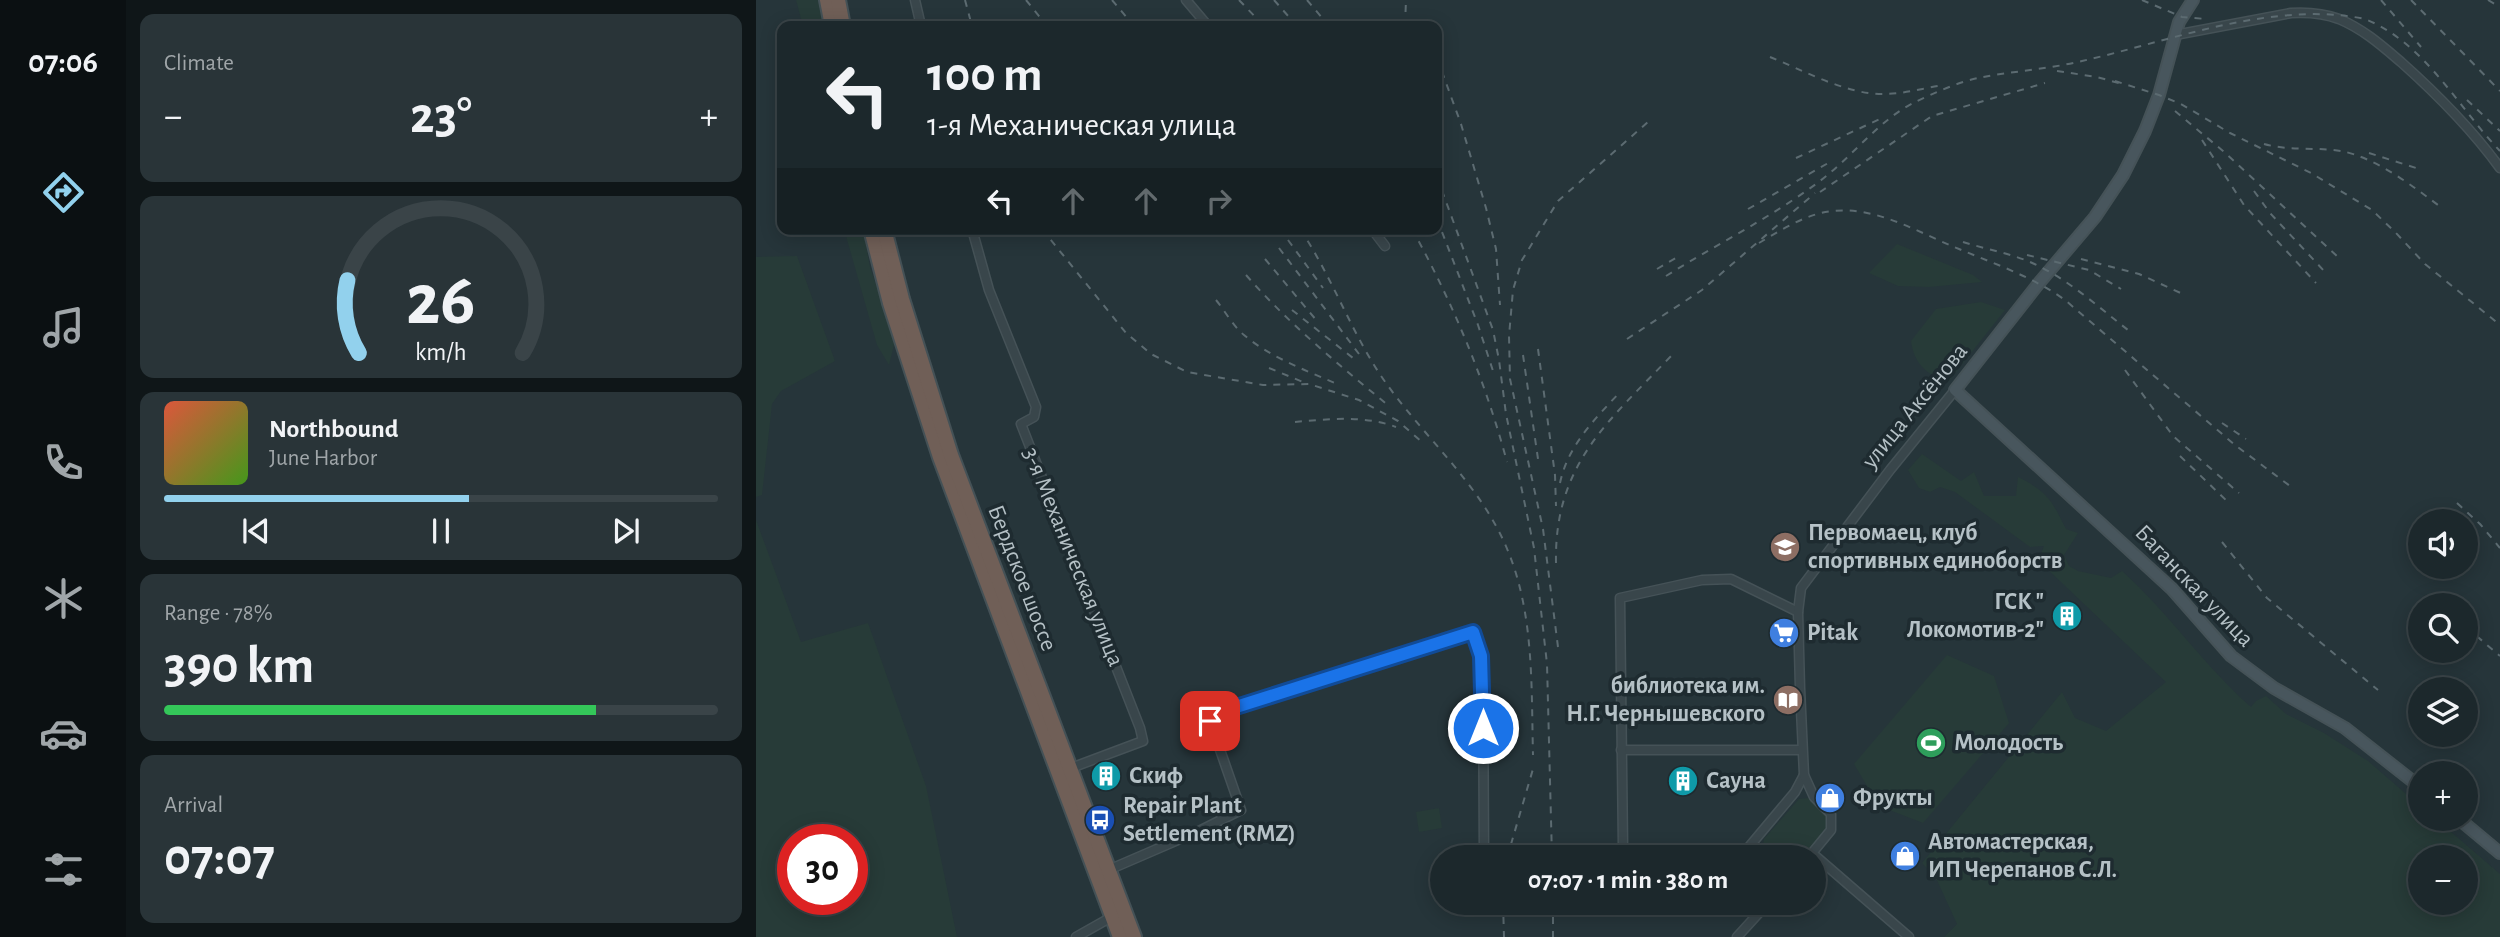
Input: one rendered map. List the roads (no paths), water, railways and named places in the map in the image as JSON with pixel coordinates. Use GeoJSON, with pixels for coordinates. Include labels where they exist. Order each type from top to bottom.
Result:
{"type":"FeatureCollection","features":[{"type":"Feature","properties":{"kind":"highway"},"geometry":{"type":"LineString","coordinates":[[827,0],[831,21]]}},
{"type":"Feature","properties":{"kind":"highway"},"geometry":{"type":"LineString","coordinates":[[838,0],[842,21]]}},
{"type":"Feature","properties":{"kind":"highway","name":"Бердское шоссе"},"geometry":{"type":"LineString","coordinates":[[873,235],[890,303],[940,457],[1118,914],[1134,937]]}},
{"type":"Feature","properties":{"kind":"highway","name":"Бердское шоссе"},"geometry":{"type":"LineString","coordinates":[[886,235],[902,299],[951,455],[1071,768],[1102,872]]}},
{"type":"Feature","properties":{"kind":"highway","name":"Бердское шоссе"},"geometry":{"type":"LineString","coordinates":[[1118,914],[1120,937]]}},
{"type":"Feature","properties":{"kind":"street"},"geometry":{"type":"LineString","coordinates":[[915,0],[920,21]]}},
{"type":"Feature","properties":{"kind":"street"},"geometry":{"type":"LineString","coordinates":[[1185,0],[1204,21]]}},
{"type":"Feature","properties":{"kind":"street","name":"улица Аксёнова"},"geometry":{"type":"LineString","coordinates":[[1818,845],[1831,830],[1832,824],[1830,814],[1814,797],[1804,775],[1798,612],[1801,588],[1890,471],[2039,283],[2095,217],[2123,175],[2145,131],[2179,22],[2193,0]]}},
{"type":"Feature","properties":{"kind":"street"},"geometry":{"type":"LineString","coordinates":[[2175,35],[2291,13],[2310,12],[2337,18],[2370,36],[2415,75],[2464,121],[2500,168]]}},
{"type":"Feature","properties":{"kind":"street","name":"3-я Механическая улица"},"geometry":{"type":"LineString","coordinates":[[974,235],[989,290],[1036,407],[1034,417],[1021,424],[1143,741],[1071,768]]}},
{"type":"Feature","properties":{"kind":"street"},"geometry":{"type":"LineString","coordinates":[[1377,235],[1385,246]]}},
{"type":"Feature","properties":{"kind":"street","name":"Баганская улица"},"geometry":{"type":"LineString","coordinates":[[1955,390],[2141,558],[2231,656],[2274,688],[2345,728],[2408,778]]}},
{"type":"Feature","properties":{"kind":"street"},"geometry":{"type":"LineString","coordinates":[[1623,845],[1620,598],[1702,580],[1731,579],[1798,612]]}},
{"type":"Feature","properties":{"kind":"street"},"geometry":{"type":"LineString","coordinates":[[1102,872],[1241,810],[1210,721],[1212,716],[1473,632],[1481,656],[1483,674],[1484,845]]}},
{"type":"Feature","properties":{"kind":"street"},"geometry":{"type":"LineString","coordinates":[[1621,750],[1802,750]]}},
{"type":"Feature","properties":{"kind":"street"},"geometry":{"type":"LineString","coordinates":[[1754,845],[1796,792],[1804,775]]}},
{"type":"Feature","properties":{"kind":"street"},"geometry":{"type":"LineString","coordinates":[[2473,831],[2500,853]]}},
{"type":"Feature","properties":{"kind":"street"},"geometry":{"type":"LineString","coordinates":[[1826,868],[1909,937]]}},
{"type":"Feature","properties":{"kind":"street"},"geometry":{"type":"LineString","coordinates":[[1076,937],[1118,914]]}},
{"type":"Feature","properties":{"kind":"street"},"geometry":{"type":"LineString","coordinates":[[1737,937],[1757,915]]}},
{"type":"Feature","properties":{"kind":"railway"},"geometry":{"type":"LineString","coordinates":[[965,0],[971,21]]}},
{"type":"Feature","properties":{"kind":"railway"},"geometry":{"type":"LineString","coordinates":[[1026,0],[1043,21]]}},
{"type":"Feature","properties":{"kind":"railway"},"geometry":{"type":"LineString","coordinates":[[1112,0],[1130,21]]}},
{"type":"Feature","properties":{"kind":"railway"},"geometry":{"type":"LineString","coordinates":[[1239,0],[1259,21]]}},
{"type":"Feature","properties":{"kind":"railway"},"geometry":{"type":"LineString","coordinates":[[1274,0],[1293,21]]}},
{"type":"Feature","properties":{"kind":"railway"},"geometry":{"type":"LineString","coordinates":[[1307,0],[1325,21]]}},
{"type":"Feature","properties":{"kind":"railway"},"geometry":{"type":"LineString","coordinates":[[1405,21],[1406,0]]}},
{"type":"Feature","properties":{"kind":"railway"},"geometry":{"type":"LineString","coordinates":[[2142,0],[2182,17],[2206,19]]}},
{"type":"Feature","properties":{"kind":"railway"},"geometry":{"type":"LineString","coordinates":[[2381,0],[2421,47]]}},
{"type":"Feature","properties":{"kind":"railway"},"geometry":{"type":"LineString","coordinates":[[2411,0],[2500,91]]}},
{"type":"Feature","properties":{"kind":"railway"},"geometry":{"type":"LineString","coordinates":[[2488,0],[2500,7]]}},
{"type":"Feature","properties":{"kind":"railway"},"geometry":{"type":"LineString","coordinates":[[1666,276],[1802,194],[1832,172],[1888,120],[1913,103],[1938,91],[1974,79],[2070,64],[2222,25],[2258,19],[2330,15],[2365,19],[2386,30],[2423,59],[2500,151]]}},
{"type":"Feature","properties":{"kind":"railway"},"geometry":{"type":"LineString","coordinates":[[1770,57],[1840,86],[1870,93],[1898,93],[1938,86]]}},
{"type":"Feature","properties":{"kind":"railway"},"geometry":{"type":"LineString","coordinates":[[2057,71],[2122,84]]}},
{"type":"Feature","properties":{"kind":"railway"},"geometry":{"type":"LineString","coordinates":[[1442,72],[1486,208],[1496,249],[1500,305]]}},
{"type":"Feature","properties":{"kind":"railway"},"geometry":{"type":"LineString","coordinates":[[2115,81],[2181,104],[2230,133],[2311,173],[2372,210],[2425,264],[2500,325]]}},
{"type":"Feature","properties":{"kind":"railway"},"geometry":{"type":"LineString","coordinates":[[1820,192],[1932,116],[2045,83]]}},
{"type":"Feature","properties":{"kind":"railway"},"geometry":{"type":"LineString","coordinates":[[2467,100],[2500,131]]}},
{"type":"Feature","properties":{"kind":"railway"},"geometry":{"type":"LineString","coordinates":[[2175,111],[2223,151],[2338,257]]}},
{"type":"Feature","properties":{"kind":"railway"},"geometry":{"type":"LineString","coordinates":[[1796,158],[1882,118]]}},
{"type":"Feature","properties":{"kind":"railway"},"geometry":{"type":"LineString","coordinates":[[1558,647],[1543,529],[1510,379],[1509,336],[1513,290],[1522,260],[1558,201],[1648,122]]}},
{"type":"Feature","properties":{"kind":"railway"},"geometry":{"type":"LineString","coordinates":[[2202,140],[2244,205],[2316,283]]}},
{"type":"Feature","properties":{"kind":"railway"},"geometry":{"type":"LineString","coordinates":[[2264,144],[2354,154],[2394,174],[2442,208]]}},
{"type":"Feature","properties":{"kind":"railway"},"geometry":{"type":"LineString","coordinates":[[2369,153],[2416,168]]}},
{"type":"Feature","properties":{"kind":"railway"},"geometry":{"type":"LineString","coordinates":[[1748,209],[1830,162]]}},
{"type":"Feature","properties":{"kind":"railway"},"geometry":{"type":"LineString","coordinates":[[1442,191],[1493,330],[1506,414],[1534,548],[1547,664],[1552,845]]}},
{"type":"Feature","properties":{"kind":"railway"},"geometry":{"type":"LineString","coordinates":[[2254,191],[2270,213],[2325,272]]}},
{"type":"Feature","properties":{"kind":"railway"},"geometry":{"type":"LineString","coordinates":[[1627,339],[1702,290],[1815,193]]}},
{"type":"Feature","properties":{"kind":"railway"},"geometry":{"type":"LineString","coordinates":[[1759,243],[1813,215],[1849,211],[1897,222],[2014,272],[2065,300],[2235,445],[2294,489]]}},
{"type":"Feature","properties":{"kind":"railway"},"geometry":{"type":"LineString","coordinates":[[1442,232],[1494,374]]}},
{"type":"Feature","properties":{"kind":"railway"},"geometry":{"type":"LineString","coordinates":[[1047,235],[1126,333],[1151,354],[1187,372],[1263,385],[1309,384],[1359,400],[1398,421],[1423,443]]}},
{"type":"Feature","properties":{"kind":"railway"},"geometry":{"type":"LineString","coordinates":[[1304,235],[1374,365],[1403,406],[1483,504],[1509,553],[1518,580],[1528,638],[1533,755]]}},
{"type":"Feature","properties":{"kind":"railway"},"geometry":{"type":"LineString","coordinates":[[1415,235],[1467,342],[1489,401],[1507,462]]}},
{"type":"Feature","properties":{"kind":"railway"},"geometry":{"type":"LineString","coordinates":[[1288,240],[1323,288]]}},
{"type":"Feature","properties":{"kind":"railway"},"geometry":{"type":"LineString","coordinates":[[1963,242],[2014,256],[2044,269],[2081,293],[2128,330]]}},
{"type":"Feature","properties":{"kind":"railway"},"geometry":{"type":"LineString","coordinates":[[1279,248],[1359,354]]}},
{"type":"Feature","properties":{"kind":"railway"},"geometry":{"type":"LineString","coordinates":[[1657,269],[1681,255]]}},
{"type":"Feature","properties":{"kind":"railway"},"geometry":{"type":"LineString","coordinates":[[2027,255],[2089,270],[2121,289]]}},
{"type":"Feature","properties":{"kind":"railway"},"geometry":{"type":"LineString","coordinates":[[1265,259],[1317,321]]}},
{"type":"Feature","properties":{"kind":"railway"},"geometry":{"type":"LineString","coordinates":[[2081,259],[2139,274],[2185,295]]}},
{"type":"Feature","properties":{"kind":"railway"},"geometry":{"type":"LineString","coordinates":[[1246,275],[1297,327],[1389,406]]}},
{"type":"Feature","properties":{"kind":"railway"},"geometry":{"type":"LineString","coordinates":[[1216,300],[1236,327],[1254,343],[1337,384]]}},
{"type":"Feature","properties":{"kind":"railway"},"geometry":{"type":"LineString","coordinates":[[1292,310],[1358,362]]}},
{"type":"Feature","properties":{"kind":"railway"},"geometry":{"type":"LineString","coordinates":[[1538,349],[1555,475],[1556,506]]}},
{"type":"Feature","properties":{"kind":"railway"},"geometry":{"type":"LineString","coordinates":[[1556,563],[1558,528],[1565,497],[1576,470],[1608,423],[1673,354]]}},
{"type":"Feature","properties":{"kind":"railway"},"geometry":{"type":"LineString","coordinates":[[1523,355],[1538,459]]}},
{"type":"Feature","properties":{"kind":"railway"},"geometry":{"type":"LineString","coordinates":[[1269,368],[1303,382]]}},
{"type":"Feature","properties":{"kind":"railway"},"geometry":{"type":"LineString","coordinates":[[2125,370],[2173,436],[2239,493]]}},
{"type":"Feature","properties":{"kind":"railway"},"geometry":{"type":"LineString","coordinates":[[1560,483],[1576,445],[1592,422],[1621,391]]}},
{"type":"Feature","properties":{"kind":"railway"},"geometry":{"type":"LineString","coordinates":[[1295,422],[1359,419],[1396,427]]}},
{"type":"Feature","properties":{"kind":"railway"},"geometry":{"type":"LineString","coordinates":[[2222,423],[2246,439]]}},
{"type":"Feature","properties":{"kind":"railway"},"geometry":{"type":"LineString","coordinates":[[2180,456],[2230,504]]}},
{"type":"Feature","properties":{"kind":"railway"},"geometry":{"type":"LineString","coordinates":[[2457,503],[2480,524],[2500,548]]}},
{"type":"Feature","properties":{"kind":"railway"},"geometry":{"type":"LineString","coordinates":[[2222,542],[2267,598],[2378,690]]}},
{"type":"Feature","properties":{"kind":"railway"},"geometry":{"type":"LineString","coordinates":[[2478,637],[2500,656]]}},
{"type":"Feature","properties":{"kind":"railway"},"geometry":{"type":"LineString","coordinates":[[1511,845],[1533,769]]}},
{"type":"Feature","properties":{"kind":"railway"},"geometry":{"type":"LineString","coordinates":[[1503,915],[1504,937]]}},
{"type":"Feature","properties":{"kind":"railway"},"geometry":{"type":"LineString","coordinates":[[1553,915],[1553,937]]}},
{"type":"Feature","properties":{"kind":"place","name":"Первомаец, клуб спортивных единоборств"},"geometry":{"type":"Point","coordinates":[1785,547]}},
{"type":"Feature","properties":{"kind":"place","name":"ГСК \" Локомотив-2\""},"geometry":{"type":"Point","coordinates":[2067,616]}},
{"type":"Feature","properties":{"kind":"place","name":"Pitak"},"geometry":{"type":"Point","coordinates":[1784,633]}},
{"type":"Feature","properties":{"kind":"place","name":"библиотека им. Н.Г. Чернышевского"},"geometry":{"type":"Point","coordinates":[1788,700]}},
{"type":"Feature","properties":{"kind":"place","name":"Молодость"},"geometry":{"type":"Point","coordinates":[1931,743]}},
{"type":"Feature","properties":{"kind":"place","name":"Скиф"},"geometry":{"type":"Point","coordinates":[1106,776]}},
{"type":"Feature","properties":{"kind":"place","name":"Сауна"},"geometry":{"type":"Point","coordinates":[1683,781]}},
{"type":"Feature","properties":{"kind":"place","name":"Фрукты"},"geometry":{"type":"Point","coordinates":[1830,798]}},
{"type":"Feature","properties":{"kind":"place","name":"Repair Plant Settlement (RMZ)"},"geometry":{"type":"Point","coordinates":[1100,820]}},
{"type":"Feature","properties":{"kind":"place","name":"Автомастерская, ИП Черепанов С.Л."},"geometry":{"type":"Point","coordinates":[1905,856]}}]}
